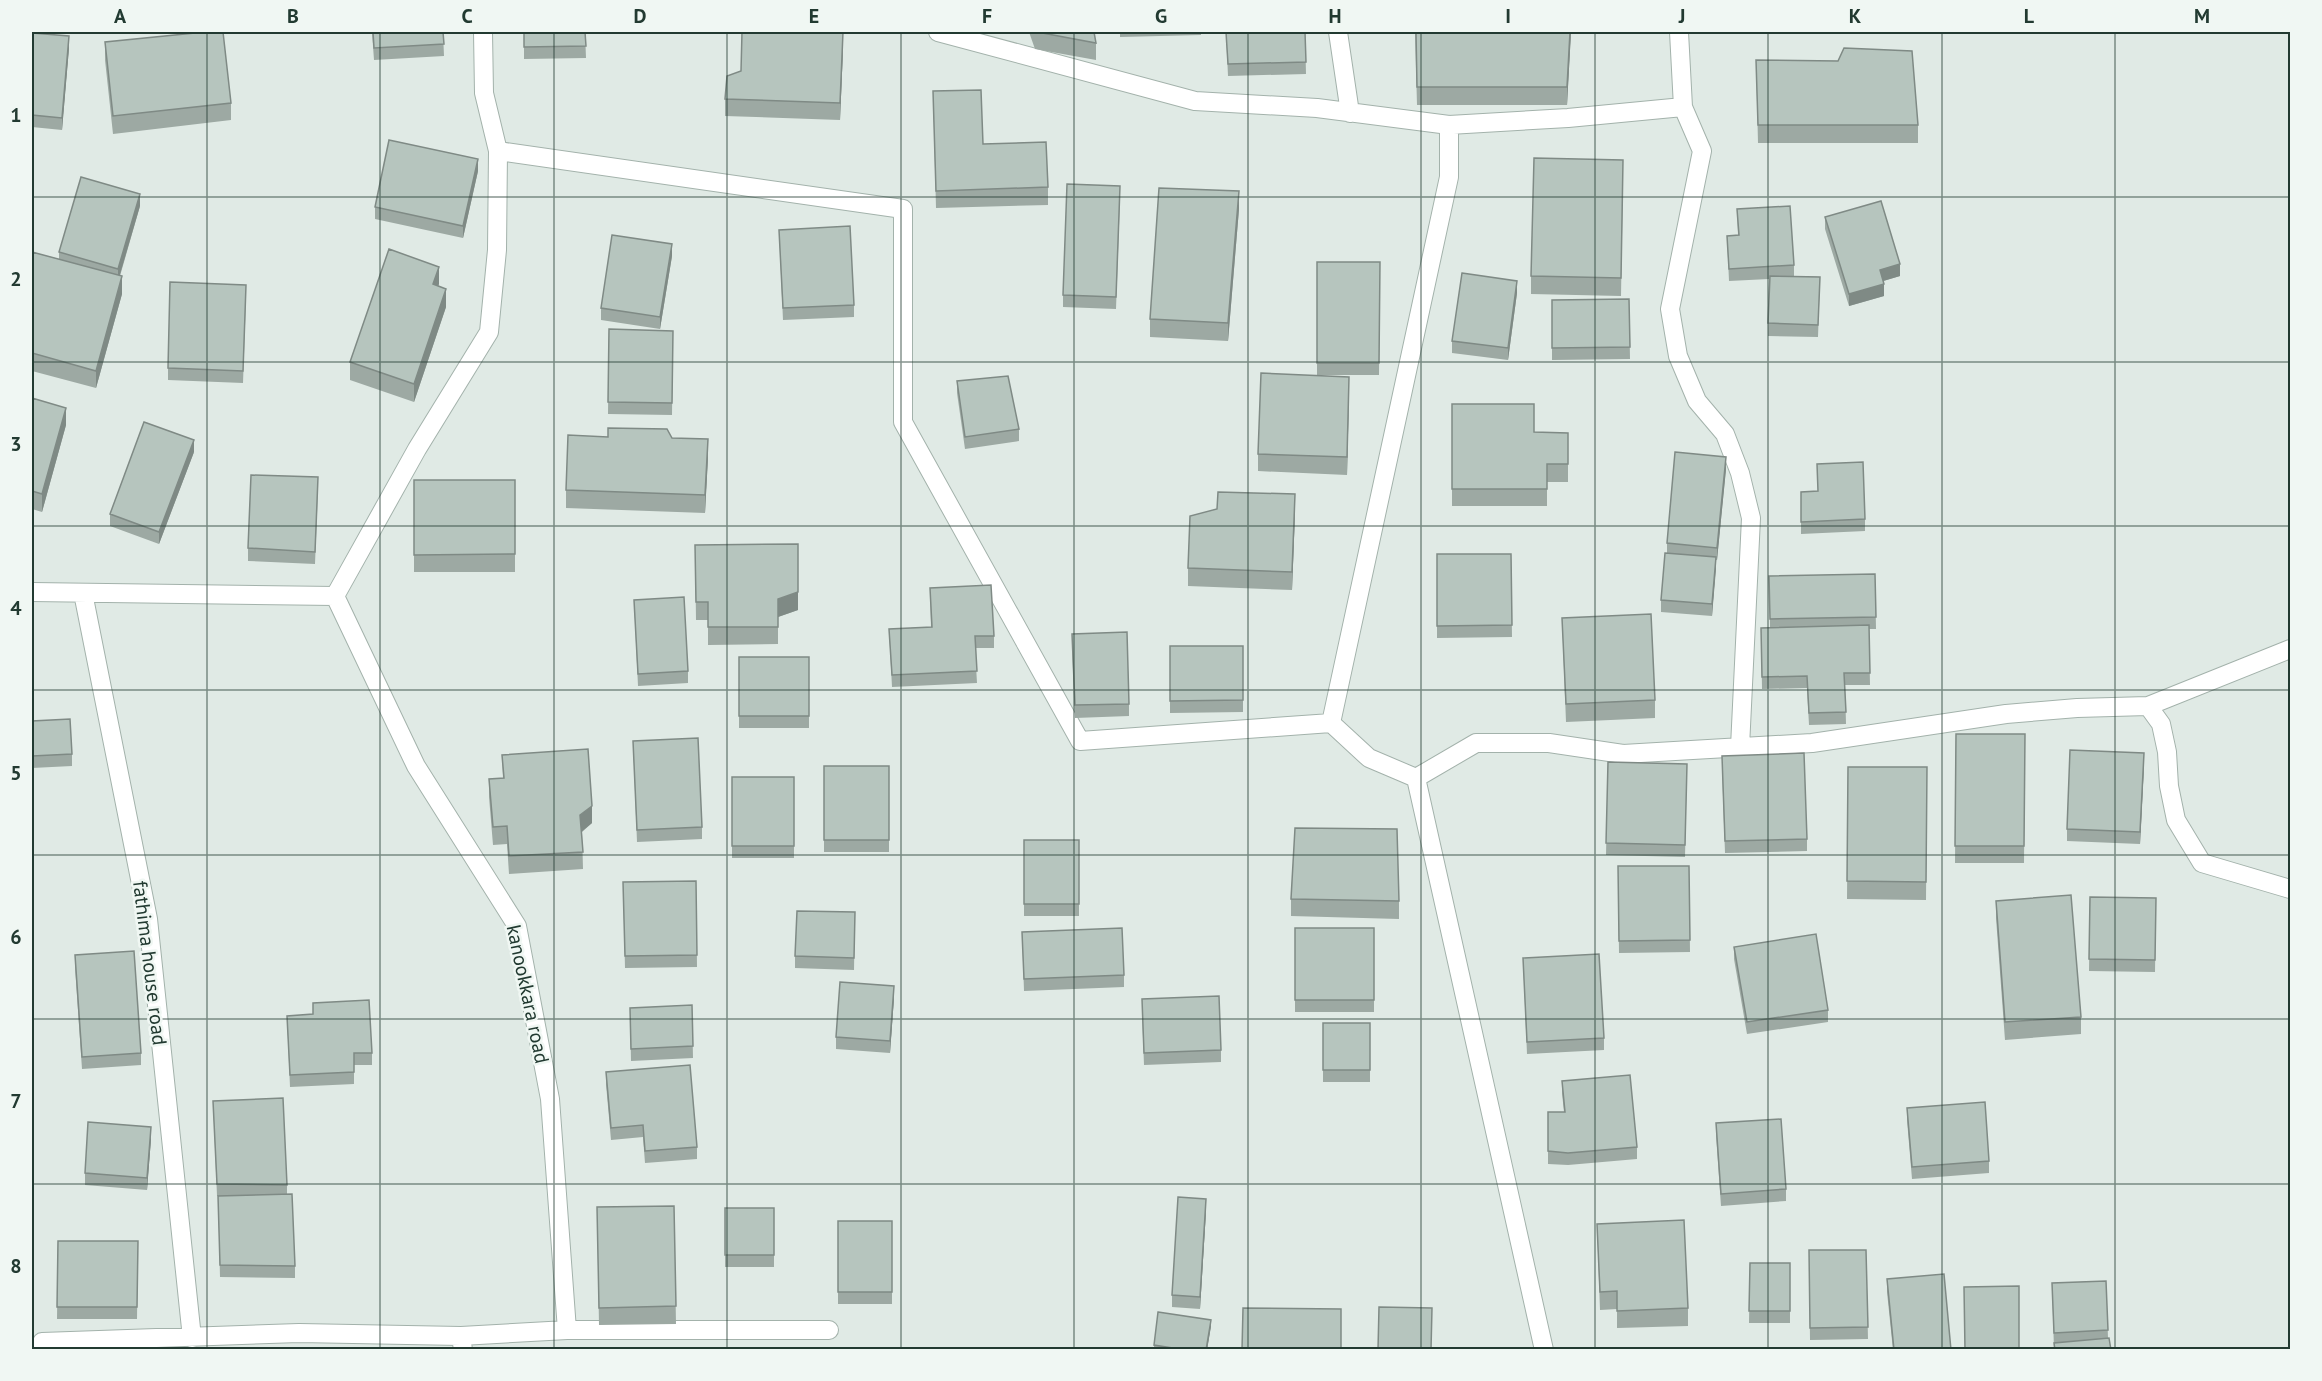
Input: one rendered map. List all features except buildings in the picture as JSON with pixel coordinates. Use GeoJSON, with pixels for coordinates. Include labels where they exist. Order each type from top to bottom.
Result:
{"type":"FeatureCollection","features":[{"type":"Feature","properties":{"kind":"street"},"geometry":{"type":"LineString","coordinates":[[32,592],[335,596],[417,449],[489,332],[497,250],[498,152],[484,93],[483,32]]}},
{"type":"Feature","properties":{"kind":"street"},"geometry":{"type":"LineString","coordinates":[[938,32],[1195,101],[1317,108],[1449,125],[1568,118],[1683,107]]}},
{"type":"Feature","properties":{"kind":"street"},"geometry":{"type":"LineString","coordinates":[[1338,32],[1350,113]]}},
{"type":"Feature","properties":{"kind":"street"},"geometry":{"type":"LineString","coordinates":[[1679,32],[1683,107],[1702,151],[1670,309],[1678,356],[1697,401],[1725,434],[1740,473],[1751,518],[1740,747]]}},
{"type":"Feature","properties":{"kind":"street"},"geometry":{"type":"LineString","coordinates":[[1331,723],[1449,177],[1449,125]]}},
{"type":"Feature","properties":{"kind":"street"},"geometry":{"type":"LineString","coordinates":[[498,152],[903,209],[903,422],[1080,741],[1331,723],[1369,758],[1416,778]]}},
{"type":"Feature","properties":{"kind":"street","name":"fathima house road"},"geometry":{"type":"LineString","coordinates":[[83,593],[148,920],[192,1338]]}},
{"type":"Feature","properties":{"kind":"street","name":"kanookkara road"},"geometry":{"type":"LineString","coordinates":[[335,596],[416,766],[517,926],[550,1099],[567,1330]]}},
{"type":"Feature","properties":{"kind":"street"},"geometry":{"type":"LineString","coordinates":[[1416,778],[1476,743],[1549,743],[1623,754],[1812,743],[2018,713],[2077,708],[2148,706],[2290,649]]}},
{"type":"Feature","properties":{"kind":"street"},"geometry":{"type":"LineString","coordinates":[[2148,706],[2161,724],[2176,820],[2202,863],[2290,889]]}},
{"type":"Feature","properties":{"kind":"street"},"geometry":{"type":"LineString","coordinates":[[1416,778],[1544,1350]]}},
{"type":"Feature","properties":{"kind":"street"},"geometry":{"type":"LineString","coordinates":[[38,1345],[299,1333],[462,1343],[567,1330],[829,1330]]}}]}
